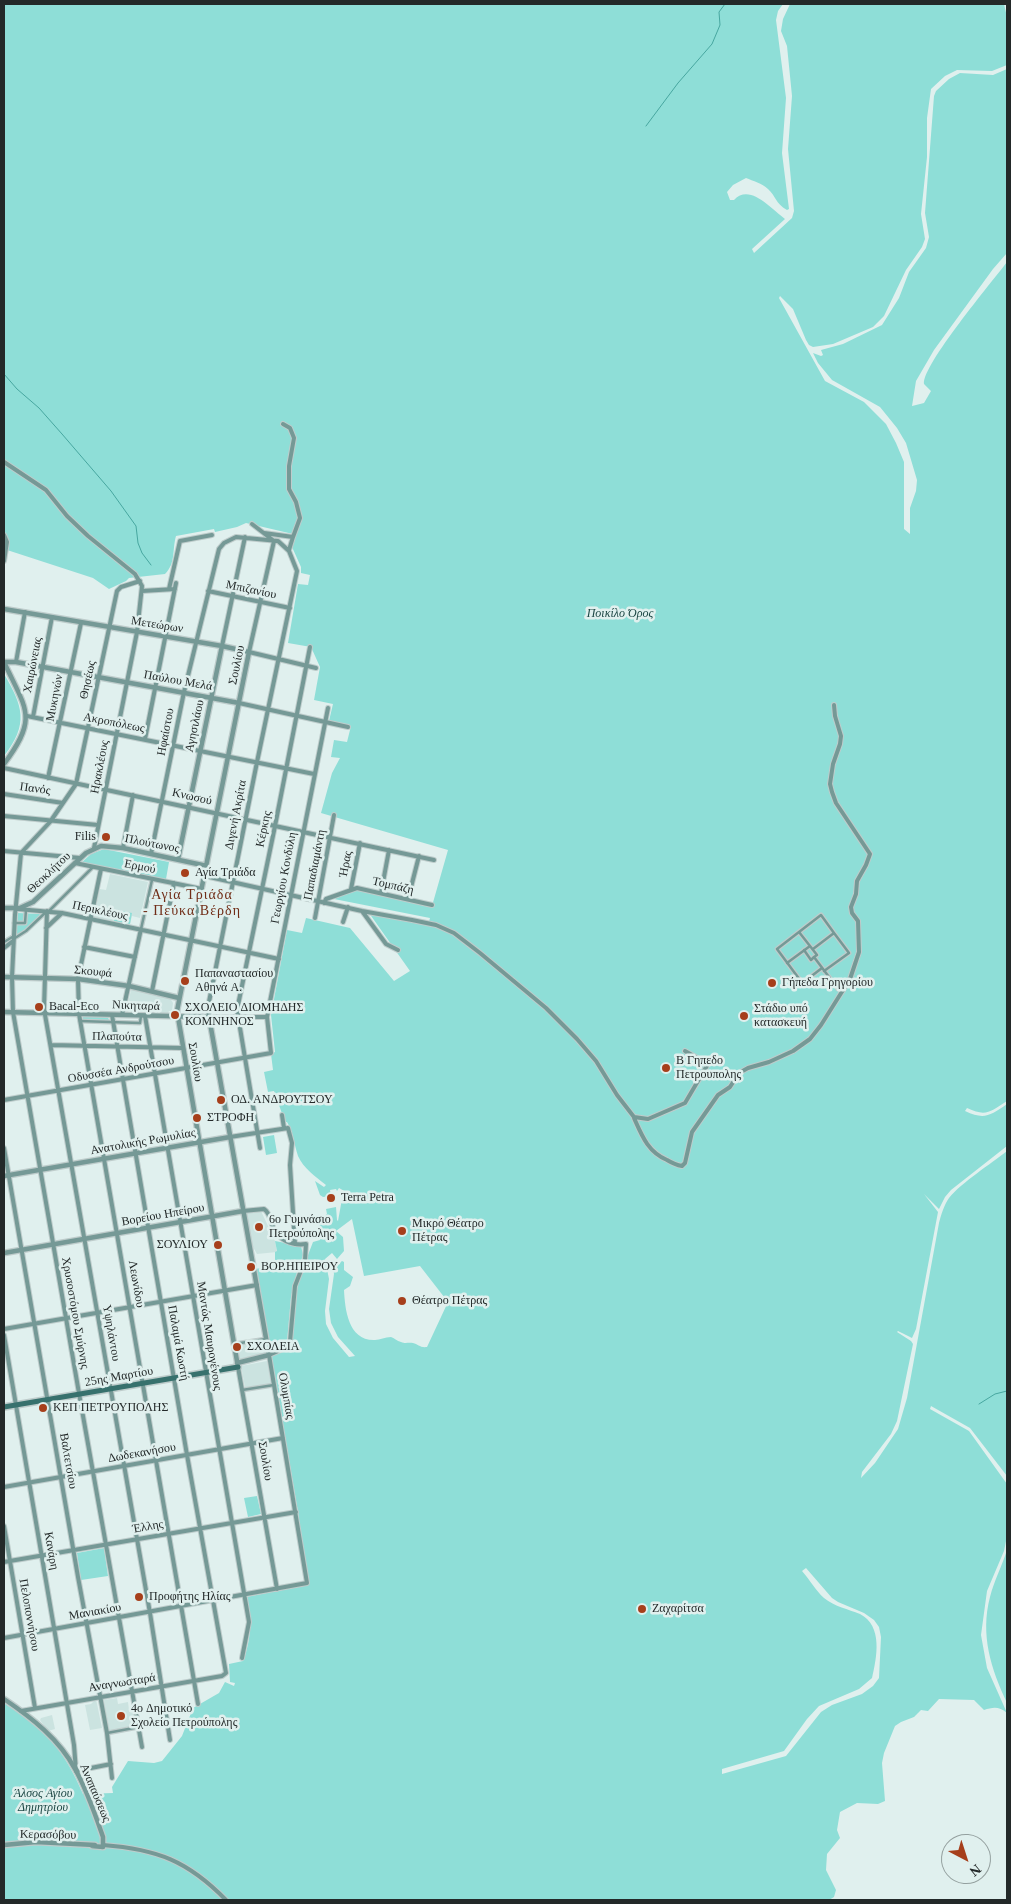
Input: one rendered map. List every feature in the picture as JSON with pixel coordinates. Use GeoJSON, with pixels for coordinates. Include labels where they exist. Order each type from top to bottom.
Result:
{"type":"FeatureCollection","features":[{"type":"Feature","properties":{"kind":"main road","name":"25ης Μαρτίου"},"geometry":{"type":"LineString","coordinates":[[4,1407],[238,1365]]}},
{"type":"Feature","properties":{"kind":"street"},"geometry":{"type":"LineString","coordinates":[[245,537],[281,543],[289,551],[300,518],[296,502],[289,489],[289,466],[294,438],[290,428],[283,424]]}},
{"type":"Feature","properties":{"kind":"street"},"geometry":{"type":"LineString","coordinates":[[4,462],[46,490],[88,536],[135,574],[140,581]]}},
{"type":"Feature","properties":{"kind":"street"},"geometry":{"type":"LineString","coordinates":[[252,524],[274,541]]}},
{"type":"Feature","properties":{"kind":"street"},"geometry":{"type":"LineString","coordinates":[[262,533],[293,537]]}},
{"type":"Feature","properties":{"kind":"street"},"geometry":{"type":"LineString","coordinates":[[4,535],[7,542],[4,561]]}},
{"type":"Feature","properties":{"kind":"street"},"geometry":{"type":"LineString","coordinates":[[168,589],[180,541],[212,535]]}},
{"type":"Feature","properties":{"kind":"street","name":"Ηφαίστου"},"geometry":{"type":"LineString","coordinates":[[151,854],[184,692],[216,556],[224,543],[236,537],[245,537]]}},
{"type":"Feature","properties":{"kind":"street","name":"Αγησιλάου"},"geometry":{"type":"LineString","coordinates":[[178,860],[245,537]]}},
{"type":"Feature","properties":{"kind":"street","name":"Σουλίου"},"geometry":{"type":"LineString","coordinates":[[274,541],[249,652],[205,876],[178,998],[177,1018],[277,1590]]}},
{"type":"Feature","properties":{"kind":"street","name":"Διγενή Ακρίτα"},"geometry":{"type":"LineString","coordinates":[[243,1211],[208,1007],[297,571],[289,551]]}},
{"type":"Feature","properties":{"kind":"street","name":"Ηρακλέους"},"geometry":{"type":"LineString","coordinates":[[94,848],[137,632],[142,591],[140,581]]}},
{"type":"Feature","properties":{"kind":"street","name":"Θησέως"},"geometry":{"type":"LineString","coordinates":[[21,853],[50,822],[76,784],[118,588],[140,581]]}},
{"type":"Feature","properties":{"kind":"street"},"geometry":{"type":"LineString","coordinates":[[145,739],[176,583]]}},
{"type":"Feature","properties":{"kind":"street"},"geometry":{"type":"LineString","coordinates":[[142,591],[175,589]]}},
{"type":"Feature","properties":{"kind":"street","name":"Μπιζανίου"},"geometry":{"type":"LineString","coordinates":[[208,591],[290,608]]}},
{"type":"Feature","properties":{"kind":"street","name":"Μετεώρων"},"geometry":{"type":"LineString","coordinates":[[4,609],[222,646],[316,668]]}},
{"type":"Feature","properties":{"kind":"street"},"geometry":{"type":"LineString","coordinates":[[16,662],[25,612]]}},
{"type":"Feature","properties":{"kind":"street","name":"Χαιρώνειας"},"geometry":{"type":"LineString","coordinates":[[33,717],[52,617]]}},
{"type":"Feature","properties":{"kind":"street","name":"Μυκηνών"},"geometry":{"type":"LineString","coordinates":[[48,778],[81,622]]}},
{"type":"Feature","properties":{"kind":"street","name":"Κέρκης"},"geometry":{"type":"LineString","coordinates":[[260,1148],[237,1010],[310,647]]}},
{"type":"Feature","properties":{"kind":"street"},"geometry":{"type":"LineString","coordinates":[[4,662],[27,716],[22,735],[4,764]]}},
{"type":"Feature","properties":{"kind":"street","name":"Παύλου Μελά"},"geometry":{"type":"LineString","coordinates":[[4,662],[16,662],[240,702],[269,710],[348,726]]}},
{"type":"Feature","properties":{"kind":"street"},"geometry":{"type":"LineString","coordinates":[[205,876],[362,911],[436,925],[454,933],[546,1008],[577,1039],[596,1060],[617,1095],[634,1118],[649,1148],[659,1157],[677,1166],[682,1166],[685,1163],[692,1132],[718,1095],[730,1087],[739,1073],[748,1068],[769,1062],[802,1045],[821,1026],[850,979],[859,952],[858,921],[852,913],[851,907],[856,894],[856,881],[866,865],[870,854],[836,803],[832,792],[831,776],[841,736],[835,716],[834,704]]}},
{"type":"Feature","properties":{"kind":"street","name":"Γεωργίου Κονδύλη"},"geometry":{"type":"LineString","coordinates":[[271,1053],[267,1017],[328,708]]}},
{"type":"Feature","properties":{"kind":"street","name":"Ακροπόλεως"},"geometry":{"type":"LineString","coordinates":[[27,716],[174,744],[314,774]]}},
{"type":"Feature","properties":{"kind":"street","name":"Κνωσού"},"geometry":{"type":"LineString","coordinates":[[4,768],[189,806],[434,860]]}},
{"type":"Feature","properties":{"kind":"street","name":"Πανός"},"geometry":{"type":"LineString","coordinates":[[4,794],[63,803]]}},
{"type":"Feature","properties":{"kind":"street"},"geometry":{"type":"LineString","coordinates":[[123,848],[133,795]]}},
{"type":"Feature","properties":{"kind":"street","name":"Παπαδιαμάντη"},"geometry":{"type":"LineString","coordinates":[[315,918],[334,815]]}},
{"type":"Feature","properties":{"kind":"street"},"geometry":{"type":"LineString","coordinates":[[4,816],[50,822],[98,825]]}},
{"type":"Feature","properties":{"kind":"street","name":"Ήρας"},"geometry":{"type":"LineString","coordinates":[[351,889],[360,843]]}},
{"type":"Feature","properties":{"kind":"street","name":"Πλούτωνος"},"geometry":{"type":"LineString","coordinates":[[94,848],[101,846],[123,848],[207,866]]}},
{"type":"Feature","properties":{"kind":"street","name":"Θεοκλήτου"},"geometry":{"type":"LineString","coordinates":[[15,909],[36,900],[80,858],[94,848]]}},
{"type":"Feature","properties":{"kind":"street"},"geometry":{"type":"LineString","coordinates":[[381,893],[389,850]]}},
{"type":"Feature","properties":{"kind":"street"},"geometry":{"type":"LineString","coordinates":[[4,851],[80,858]]}},
{"type":"Feature","properties":{"kind":"street","name":"Χρυσοστόμου Σμύρνης"},"geometry":{"type":"LineString","coordinates":[[21,853],[14,923],[13,1012],[92,1471],[142,1747]]}},
{"type":"Feature","properties":{"kind":"street"},"geometry":{"type":"LineString","coordinates":[[408,899],[418,856]]}},
{"type":"Feature","properties":{"kind":"street","name":"Ερμού"},"geometry":{"type":"LineString","coordinates":[[75,863],[202,889]]}},
{"type":"Feature","properties":{"kind":"street"},"geometry":{"type":"LineString","coordinates":[[4,942],[26,932],[93,867]]}},
{"type":"Feature","properties":{"kind":"street","name":"Λεωνίδου"},"geometry":{"type":"LineString","coordinates":[[101,869],[78,979],[79,1014],[198,1704]]}},
{"type":"Feature","properties":{"kind":"street"},"geometry":{"type":"LineString","coordinates":[[124,1022],[123,1015],[152,879]]}},
{"type":"Feature","properties":{"kind":"street"},"geometry":{"type":"LineString","coordinates":[[152,990],[174,883]]}},
{"type":"Feature","properties":{"kind":"street","name":"Τομπάζη"},"geometry":{"type":"LineString","coordinates":[[324,902],[326,899],[357,888],[432,905]]}},
{"type":"Feature","properties":{"kind":"street"},"geometry":{"type":"LineString","coordinates":[[343,922],[348,907]]}},
{"type":"Feature","properties":{"kind":"street","name":"Περικλέους"},"geometry":{"type":"LineString","coordinates":[[4,908],[48,911],[90,918],[279,958]]}},
{"type":"Feature","properties":{"kind":"street"},"geometry":{"type":"LineString","coordinates":[[14,923],[25,922],[26,909]]}},
{"type":"Feature","properties":{"kind":"street","name":"Υψηλάντου"},"geometry":{"type":"LineString","coordinates":[[48,911],[45,1013],[150,1613],[170,1740]]}},
{"type":"Feature","properties":{"kind":"street"},"geometry":{"type":"LineString","coordinates":[[362,911],[386,944],[398,950]]}},
{"type":"Feature","properties":{"kind":"street"},"geometry":{"type":"LineString","coordinates":[[46,928],[62,913]]}},
{"type":"Feature","properties":{"kind":"street"},"geometry":{"type":"LineString","coordinates":[[822,968],[805,981],[800,980],[777,949],[821,915],[849,953],[824,971]]}},
{"type":"Feature","properties":{"kind":"street"},"geometry":{"type":"LineString","coordinates":[[799,932],[817,955],[814,958]]}},
{"type":"Feature","properties":{"kind":"street"},"geometry":{"type":"LineString","coordinates":[[813,949],[834,933]]}},
{"type":"Feature","properties":{"kind":"street"},"geometry":{"type":"LineString","coordinates":[[4,948],[14,938]]}},
{"type":"Feature","properties":{"kind":"street"},"geometry":{"type":"LineString","coordinates":[[788,963],[810,946]]}},
{"type":"Feature","properties":{"kind":"street"},"geometry":{"type":"LineString","coordinates":[[84,947],[135,957]]}},
{"type":"Feature","properties":{"kind":"street"},"geometry":{"type":"LineString","coordinates":[[804,950],[811,960],[814,958]]}},
{"type":"Feature","properties":{"kind":"street"},"geometry":{"type":"LineString","coordinates":[[814,958],[838,989],[843,991]]}},
{"type":"Feature","properties":{"kind":"street","name":"Σκουφά"},"geometry":{"type":"LineString","coordinates":[[4,977],[78,979],[152,990],[178,998]]}},
{"type":"Feature","properties":{"kind":"street","name":"Νικηταρά"},"geometry":{"type":"LineString","coordinates":[[4,1012],[177,1018],[267,1017]]}},
{"type":"Feature","properties":{"kind":"street"},"geometry":{"type":"LineString","coordinates":[[91,1015],[91,1021]]}},
{"type":"Feature","properties":{"kind":"street"},"geometry":{"type":"LineString","coordinates":[[104,1015],[104,1022]]}},
{"type":"Feature","properties":{"kind":"street","name":"Παλαμά Κωστή"},"geometry":{"type":"LineString","coordinates":[[112,1015],[225,1674]]}},
{"type":"Feature","properties":{"kind":"street"},"geometry":{"type":"LineString","coordinates":[[130,1016],[130,1022]]}},
{"type":"Feature","properties":{"kind":"street","name":"Νικηταρά"},"geometry":{"type":"LineString","coordinates":[[80,1021],[140,1023],[143,1016]]}},
{"type":"Feature","properties":{"kind":"street","name":"Μαντώς Μαυρογένους"},"geometry":{"type":"LineString","coordinates":[[143,1016],[181,1222],[205,1372],[245,1596],[249,1627],[242,1658]]}},
{"type":"Feature","properties":{"kind":"street","name":"Πλαπούτα"},"geometry":{"type":"LineString","coordinates":[[50,1045],[182,1048]]}},
{"type":"Feature","properties":{"kind":"street"},"geometry":{"type":"LineString","coordinates":[[634,1118],[648,1119],[686,1103],[708,1064],[685,1051]]}},
{"type":"Feature","properties":{"kind":"street","name":"Οδυσσέα Ανδρούτσου"},"geometry":{"type":"LineString","coordinates":[[4,1100],[218,1064],[271,1053]]}},
{"type":"Feature","properties":{"kind":"street"},"geometry":{"type":"LineString","coordinates":[[238,1365],[285,1348],[290,1342],[295,1286],[305,1260],[306,1244],[295,1244],[290,1165],[292,1143],[282,1115]]}},
{"type":"Feature","properties":{"kind":"street","name":"Ανατολικής Ρωμυλίας"},"geometry":{"type":"LineString","coordinates":[[6,1176],[285,1127]]}},
{"type":"Feature","properties":{"kind":"street","name":"Βαλτετσίου"},"geometry":{"type":"LineString","coordinates":[[4,1148],[6,1176],[22,1250],[100,1697],[112,1778]]}},
{"type":"Feature","properties":{"kind":"street","name":"Βορείου Ηπείρου"},"geometry":{"type":"LineString","coordinates":[[4,1253],[258,1208],[266,1210],[278,1235],[287,1242],[295,1244]]}},
{"type":"Feature","properties":{"kind":"street","name":"Ολυμπίας"},"geometry":{"type":"LineString","coordinates":[[243,1211],[284,1438],[306,1583]]}},
{"type":"Feature","properties":{"kind":"street"},"geometry":{"type":"LineString","coordinates":[[4,1329],[257,1285]]}},
{"type":"Feature","properties":{"kind":"street","name":"Κανάρη"},"geometry":{"type":"LineString","coordinates":[[4,1335],[76,1771]]}},
{"type":"Feature","properties":{"kind":"street"},"geometry":{"type":"LineString","coordinates":[[234,1344],[266,1339]]}},
{"type":"Feature","properties":{"kind":"street"},"geometry":{"type":"LineString","coordinates":[[242,1390],[274,1385]]}},
{"type":"Feature","properties":{"kind":"street","name":"Δωδεκανήσου"},"geometry":{"type":"LineString","coordinates":[[4,1487],[284,1438]]}},
{"type":"Feature","properties":{"kind":"street","name":"Έλλης"},"geometry":{"type":"LineString","coordinates":[[4,1562],[296,1512]]}},
{"type":"Feature","properties":{"kind":"street","name":"Πελοποννήσου"},"geometry":{"type":"LineString","coordinates":[[4,1526],[35,1708]]}},
{"type":"Feature","properties":{"kind":"street","name":"Μανιακίου"},"geometry":{"type":"LineString","coordinates":[[4,1638],[245,1596],[306,1583]]}},
{"type":"Feature","properties":{"kind":"street","name":"Αναγνωσταρά"},"geometry":{"type":"LineString","coordinates":[[21,1711],[162,1687],[225,1674]]}},
{"type":"Feature","properties":{"kind":"street","name":"Αναπαύσεως"},"geometry":{"type":"LineString","coordinates":[[4,1699],[34,1720],[54,1740],[76,1771],[102,1834],[102,1846]]}},
{"type":"Feature","properties":{"kind":"street"},"geometry":{"type":"LineString","coordinates":[[106,1733],[139,1727]]}},
{"type":"Feature","properties":{"kind":"street"},"geometry":{"type":"LineString","coordinates":[[76,1771],[111,1764]]}},
{"type":"Feature","properties":{"kind":"street","name":"Κερασόβου"},"geometry":{"type":"LineString","coordinates":[[4,1845],[36,1842],[102,1846]]}},
{"type":"Feature","properties":{"kind":"street"},"geometry":{"type":"LineString","coordinates":[[102,1846],[160,1854],[181,1864],[226,1900]]}},
{"type":"Feature","properties":{"kind":"shaded area"},"geometry":{"type":"Polygon","coordinates":[[[110,874],[148,882],[140,918],[132,916],[130,924],[93,917],[100,889],[106,890],[110,874]]]}},
{"type":"Feature","properties":{"kind":"shaded area"},"geometry":{"type":"Polygon","coordinates":[[[131,990],[170,998],[173,1003],[172,1011],[168,1013],[126,1013],[131,990]]]}},
{"type":"Feature","properties":{"kind":"shaded area","name":"6ο Γυμνάσιο Πετρούπολης"},"geometry":{"type":"Polygon","coordinates":[[[261,1211],[275,1241],[277,1252],[257,1254],[253,1247],[246,1213],[261,1211]]]}},
{"type":"Feature","properties":{"kind":"shaded area"},"geometry":{"type":"Polygon","coordinates":[[[263,1341],[265,1353],[240,1359],[237,1345],[263,1341]]]}},
{"type":"Feature","properties":{"kind":"shaded area"},"geometry":{"type":"Polygon","coordinates":[[[267,1361],[271,1384],[245,1387],[241,1366],[267,1361]]]}},
{"type":"Feature","properties":{"kind":"shaded area","name":"4ο Δημοτικό Σχολείο Πετρούπολης"},"geometry":{"type":"Polygon","coordinates":[[[117,1698],[118,1704],[128,1702],[129,1710],[133,1709],[136,1725],[109,1731],[104,1700],[117,1698]]]}},
{"type":"Feature","properties":{"kind":"shaded area"},"geometry":{"type":"Polygon","coordinates":[[[96,1699],[102,1728],[90,1730],[85,1705],[91,1704],[96,1699]]]}},
{"type":"Feature","properties":{"kind":"shaded area"},"geometry":{"type":"Polygon","coordinates":[[[52,1715],[55,1729],[48,1731],[40,1720],[52,1715]]]}},
{"type":"Feature","properties":{"kind":"green space","name":"Ποικίλο Όρος"},"geometry":{"type":"Polygon","coordinates":[[[4,4],[783,4],[778,11],[776,20],[786,98],[782,153],[789,209],[787,210],[780,205],[766,187],[746,178],[733,185],[727,192],[730,200],[747,194],[760,199],[785,219],[752,249],[754,253],[792,218],[794,211],[788,149],[792,96],[787,46],[781,31],[783,19],[790,4],[1004,4],[1007,17],[1007,65],[992,71],[957,70],[945,76],[931,89],[927,118],[927,157],[921,214],[925,239],[922,247],[906,270],[884,316],[873,327],[833,344],[813,347],[806,340],[793,309],[780,296],[779,298],[825,381],[864,402],[886,424],[904,462],[904,529],[910,534],[910,508],[916,491],[917,480],[906,443],[880,407],[832,380],[818,363],[813,353],[821,356],[823,355],[821,350],[843,344],[882,325],[899,298],[909,272],[926,248],[929,237],[925,213],[934,96],[936,91],[949,79],[960,73],[993,75],[1007,69],[1007,253],[993,269],[934,350],[916,381],[912,406],[924,403],[931,391],[924,384],[926,374],[934,360],[959,323],[1007,262],[1007,1101],[984,1113],[967,1108],[965,1111],[982,1116],[991,1114],[1007,1104],[1007,1146],[951,1190],[939,1209],[924,1194],[938,1212],[916,1329],[912,1338],[897,1332],[913,1344],[897,1421],[891,1434],[862,1472],[861,1478],[875,1463],[898,1429],[907,1398],[939,1223],[944,1207],[949,1198],[961,1186],[1007,1151],[1007,1476],[970,1428],[931,1406],[930,1409],[969,1431],[1007,1484],[1007,1536],[1004,1551],[987,1591],[981,1635],[987,1668],[1007,1713],[996,1708],[984,1710],[974,1700],[939,1699],[928,1711],[921,1710],[914,1717],[895,1726],[882,1763],[885,1801],[878,1804],[857,1803],[840,1812],[837,1830],[840,1838],[827,1854],[826,1870],[836,1890],[834,1897],[829,1900],[4,1900],[4,1703],[27,1718],[55,1745],[73,1773],[83,1794],[113,1793],[112,1787],[128,1761],[154,1763],[162,1761],[182,1736],[193,1708],[219,1693],[225,1682],[234,1686],[235,1683],[230,1682],[229,1664],[243,1661],[249,1637],[250,1622],[246,1597],[308,1585],[298,1512],[256,1269],[275,1265],[275,1252],[277,1251],[275,1241],[301,1246],[303,1255],[300,1264],[297,1263],[294,1270],[297,1272],[291,1297],[287,1342],[289,1346],[292,1340],[298,1281],[313,1242],[320,1240],[322,1236],[318,1230],[322,1218],[327,1214],[326,1209],[336,1207],[338,1221],[342,1199],[345,1197],[346,1192],[339,1188],[337,1191],[336,1189],[330,1190],[331,1196],[323,1197],[320,1195],[315,1181],[324,1187],[326,1185],[310,1172],[300,1160],[291,1130],[287,1122],[285,1122],[274,1091],[268,1092],[264,1072],[273,1070],[271,1054],[275,1052],[271,1015],[287,930],[302,933],[306,918],[350,928],[394,981],[410,971],[369,913],[428,925],[430,918],[334,899],[357,889],[432,906],[448,850],[321,813],[332,773],[340,758],[331,757],[334,740],[347,742],[351,726],[329,721],[333,704],[314,700],[320,667],[311,647],[288,643],[298,584],[308,585],[310,575],[301,573],[301,567],[292,547],[297,532],[293,534],[246,523],[215,532],[214,529],[176,536],[171,565],[165,574],[129,578],[109,589],[93,578],[4,549],[4,4]],[[352,1219],[336,1231],[343,1237],[344,1251],[337,1259],[332,1253],[325,1259],[329,1279],[325,1311],[326,1324],[333,1338],[349,1357],[355,1356],[338,1337],[331,1323],[329,1309],[333,1269],[342,1261],[344,1262],[344,1270],[353,1277],[350,1286],[344,1290],[347,1314],[354,1330],[366,1339],[375,1340],[391,1337],[403,1343],[413,1343],[427,1347],[448,1302],[420,1266],[364,1276],[352,1219]],[[806,1568],[802,1571],[824,1598],[837,1606],[860,1614],[872,1626],[875,1634],[876,1652],[872,1678],[859,1689],[819,1706],[784,1751],[722,1769],[722,1774],[786,1756],[821,1712],[832,1705],[862,1694],[873,1686],[879,1678],[881,1637],[879,1627],[874,1620],[864,1613],[832,1598],[806,1568]]]}},
{"type":"Feature","properties":{"kind":"green space"},"geometry":{"type":"Polygon","coordinates":[[[4,674],[16,696],[19,706],[20,724],[12,745],[4,756],[4,674]]]}},
{"type":"Feature","properties":{"kind":"green space"},"geometry":{"type":"Polygon","coordinates":[[[104,849],[169,862],[166,879],[81,863],[91,854],[104,849]]]}},
{"type":"Feature","properties":{"kind":"green space"},"geometry":{"type":"Polygon","coordinates":[[[116,910],[132,913],[130,924],[114,921],[116,910]]]}},
{"type":"Feature","properties":{"kind":"green space"},"geometry":{"type":"Polygon","coordinates":[[[18,913],[41,915],[26,930],[16,936],[18,913]]]}},
{"type":"Feature","properties":{"kind":"green space"},"geometry":{"type":"Polygon","coordinates":[[[83,1016],[108,1017],[109,1020],[83,1020],[83,1016]]]}},
{"type":"Feature","properties":{"kind":"green space"},"geometry":{"type":"Polygon","coordinates":[[[274,1135],[277,1153],[266,1155],[263,1137],[274,1135]]]}},
{"type":"Feature","properties":{"kind":"green space"},"geometry":{"type":"Polygon","coordinates":[[[257,1496],[261,1514],[248,1517],[244,1498],[257,1496]]]}},
{"type":"Feature","properties":{"kind":"green space"},"geometry":{"type":"Polygon","coordinates":[[[104,1548],[108,1576],[81,1580],[77,1553],[104,1548]]]}},
{"type":"Feature","properties":{"kind":"green space"},"geometry":{"type":"Polygon","coordinates":[[[1007,1550],[1007,1703],[992,1665],[986,1625],[990,1597],[1007,1550]]]}},
{"type":"Feature","properties":{"kind":"waterway"},"geometry":{"type":"LineString","coordinates":[[646,126],[678,83],[712,44],[720,25],[719,12],[725,4]]}},
{"type":"Feature","properties":{"kind":"waterway"},"geometry":{"type":"LineString","coordinates":[[4,374],[17,389],[39,408],[111,491],[136,526],[138,543],[142,553],[151,565]]}},
{"type":"Feature","properties":{"kind":"waterway"},"geometry":{"type":"LineString","coordinates":[[979,1404],[995,1394],[1007,1391]]}},
{"type":"Feature","properties":{"kind":"place","name":"Filis"},"geometry":{"type":"Point","coordinates":[106,837]}},
{"type":"Feature","properties":{"kind":"place","name":"Αγία Τριάδα"},"geometry":{"type":"Point","coordinates":[185,873]}},
{"type":"Feature","properties":{"kind":"place","name":"Παπαναστασίου Αθηνά Α."},"geometry":{"type":"Point","coordinates":[185,981]}},
{"type":"Feature","properties":{"kind":"place","name":"Γήπεδα Γρηγορίου"},"geometry":{"type":"Point","coordinates":[772,983]}},
{"type":"Feature","properties":{"kind":"place","name":"Bacal-Eco"},"geometry":{"type":"Point","coordinates":[39,1007]}},
{"type":"Feature","properties":{"kind":"place","name":"ΣΧΟΛΕΙΟ ΔΙΟΜΗΔΗΣ ΚΟΜΝΗΝΟΣ"},"geometry":{"type":"Point","coordinates":[175,1015]}},
{"type":"Feature","properties":{"kind":"place","name":"Στάδιο υπό κατασκευή"},"geometry":{"type":"Point","coordinates":[744,1016]}},
{"type":"Feature","properties":{"kind":"place","name":"Β Γηπεδο Πετρουπολης"},"geometry":{"type":"Point","coordinates":[666,1068]}},
{"type":"Feature","properties":{"kind":"place","name":"ΟΔ. ΑΝΔΡΟΥΤΣΟΥ"},"geometry":{"type":"Point","coordinates":[221,1100]}},
{"type":"Feature","properties":{"kind":"place","name":"ΣΤΡΟΦΗ"},"geometry":{"type":"Point","coordinates":[197,1118]}},
{"type":"Feature","properties":{"kind":"place","name":"Terra Petra"},"geometry":{"type":"Point","coordinates":[331,1198]}},
{"type":"Feature","properties":{"kind":"place","name":"6ο Γυμνάσιο Πετρούπολης"},"geometry":{"type":"Point","coordinates":[259,1227]}},
{"type":"Feature","properties":{"kind":"place","name":"Μικρό Θέατρο Πέτρας"},"geometry":{"type":"Point","coordinates":[402,1231]}},
{"type":"Feature","properties":{"kind":"place","name":"ΣΟΥΛΙΟΥ"},"geometry":{"type":"Point","coordinates":[218,1245]}},
{"type":"Feature","properties":{"kind":"place","name":"ΒΟΡ.ΗΠΕΙΡΟΥ"},"geometry":{"type":"Point","coordinates":[251,1267]}},
{"type":"Feature","properties":{"kind":"place","name":"Θέατρο Πέτρας"},"geometry":{"type":"Point","coordinates":[402,1301]}},
{"type":"Feature","properties":{"kind":"place","name":"ΣΧΟΛΕΙΑ"},"geometry":{"type":"Point","coordinates":[237,1347]}},
{"type":"Feature","properties":{"kind":"place","name":"ΚΕΠ ΠΕΤΡΟΥΠΟΛΗΣ"},"geometry":{"type":"Point","coordinates":[43,1408]}},
{"type":"Feature","properties":{"kind":"place","name":"Προφήτης Ηλίας"},"geometry":{"type":"Point","coordinates":[139,1597]}},
{"type":"Feature","properties":{"kind":"place","name":"Ζαχαρίτσα"},"geometry":{"type":"Point","coordinates":[642,1609]}},
{"type":"Feature","properties":{"kind":"place","name":"4ο Δημοτικό Σχολείο Πετρούπολης"},"geometry":{"type":"Point","coordinates":[121,1716]}},
{"type":"Feature","properties":{"kind":"district","name":"Αγία Τριάδα - Πεύκα Βέρδη"},"geometry":{"type":"Point","coordinates":[192,904]}},
{"type":"Feature","properties":{"kind":"park label","name":"Άλσος Αγίου Δημητρίου"},"geometry":{"type":"Point","coordinates":[43,1801]}}]}
